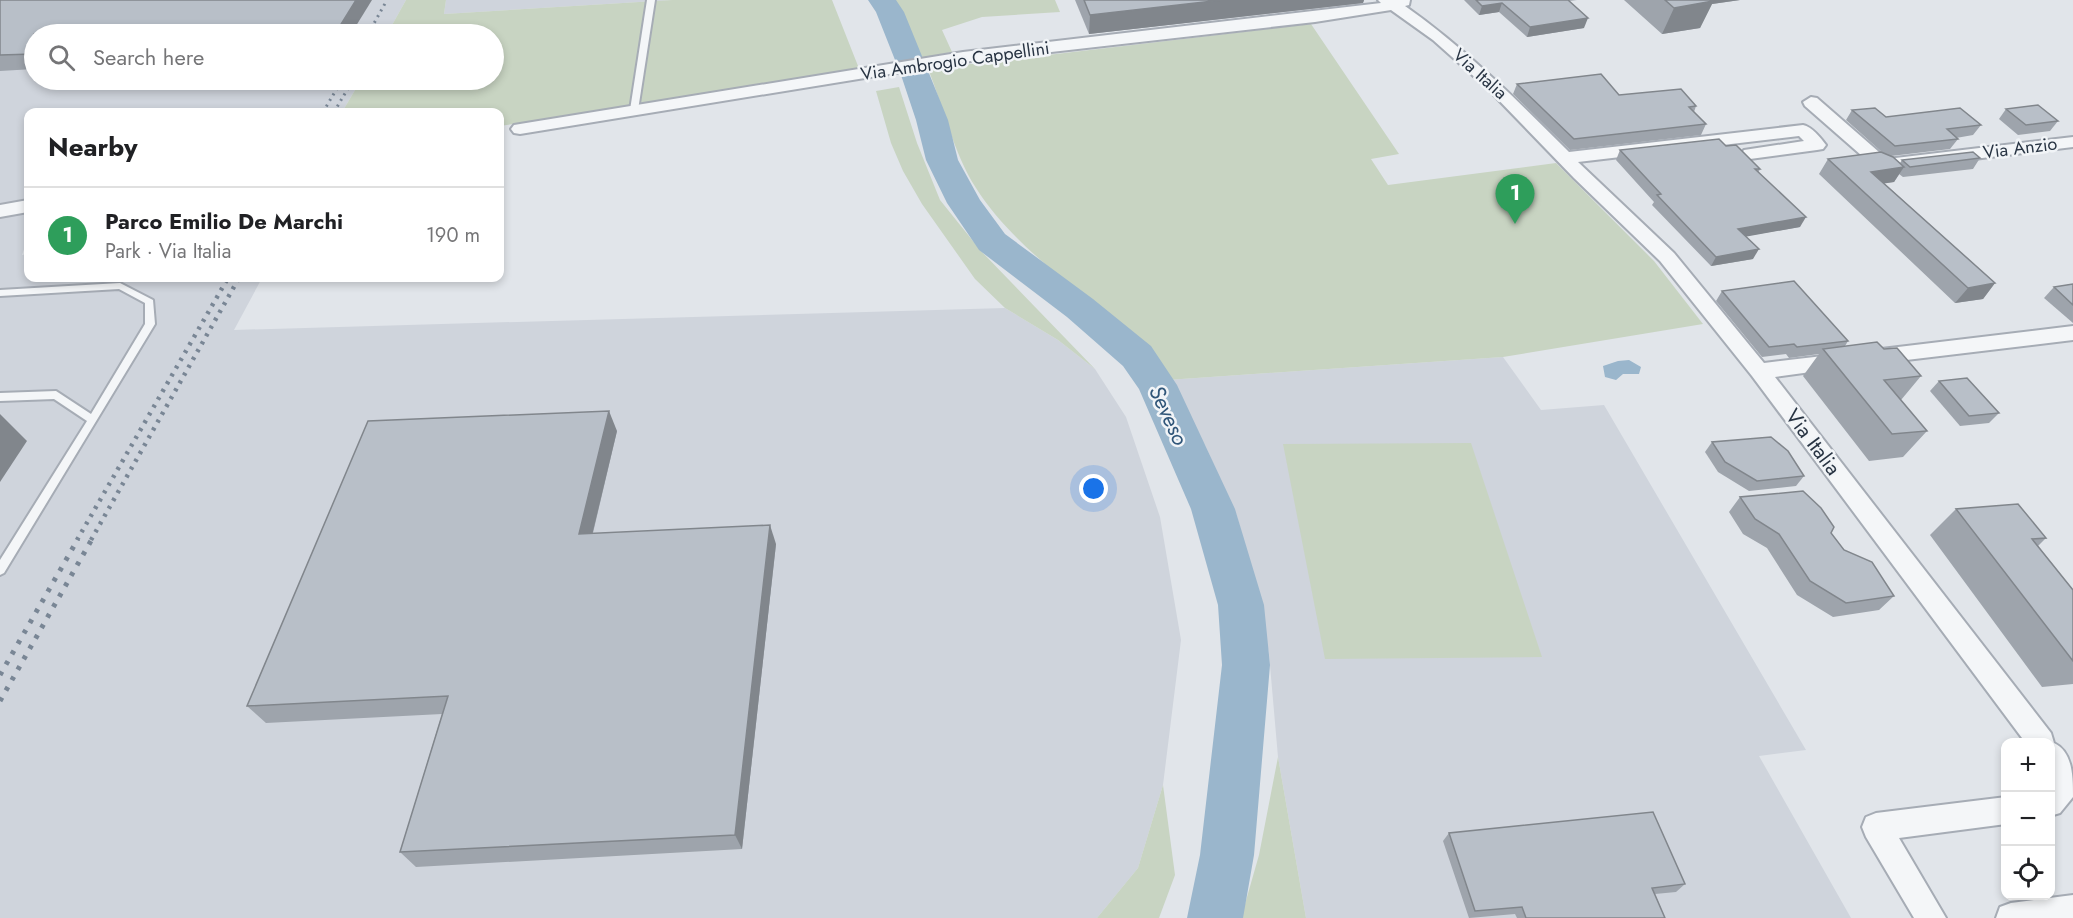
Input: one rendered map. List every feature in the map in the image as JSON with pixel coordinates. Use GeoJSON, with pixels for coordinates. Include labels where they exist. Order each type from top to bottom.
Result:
{"type":"FeatureCollection","features":[{"type":"Feature","properties":{"kind":"street","name":"Via Ambrogio Cappellini"},"geometry":{"type":"LineString","coordinates":[[520,129],[924,63],[1315,17],[1397,2]]}},
{"type":"Feature","properties":{"kind":"street","name":"Via Italia"},"geometry":{"type":"LineString","coordinates":[[1397,2],[1494,86],[1667,258],[1759,370],[2038,738]]}},
{"type":"Feature","properties":{"kind":"street","name":"Via Anzio"},"geometry":{"type":"LineString","coordinates":[[1811,102],[1883,165],[2073,142]]}},
{"type":"Feature","properties":{"kind":"street"},"geometry":{"type":"LineString","coordinates":[[1564,158],[1803,130],[1817,145],[1750,154]]}},
{"type":"Feature","properties":{"kind":"street"},"geometry":{"type":"LineString","coordinates":[[0,211],[24,207]]}},
{"type":"Feature","properties":{"kind":"street"},"geometry":{"type":"LineString","coordinates":[[1759,370],[2073,333]]}},
{"type":"Feature","properties":{"kind":"street"},"geometry":{"type":"LineString","coordinates":[[2055,760],[2071,781],[2055,798]]}},
{"type":"Feature","properties":{"kind":"street"},"geometry":{"type":"LineString","coordinates":[[1928,917],[1876,827],[2001,811]]}},
{"type":"Feature","properties":{"kind":"street"},"geometry":{"type":"LineString","coordinates":[[2012,918],[2073,910]]}},
{"type":"Feature","properties":{"kind":"lane"},"geometry":{"type":"LineString","coordinates":[[634,110],[651,0]]}},
{"type":"Feature","properties":{"kind":"lane"},"geometry":{"type":"LineString","coordinates":[[0,293],[120,286],[150,302],[150,324],[0,570]]}},
{"type":"Feature","properties":{"kind":"lane"},"geometry":{"type":"LineString","coordinates":[[0,397],[56,395],[93,420]]}},
{"type":"Feature","properties":{"kind":"shaded area"},"geometry":{"type":"Polygon","coordinates":[[[0,0],[406,0],[393,24],[24,24],[24,90],[355,90],[344,108],[24,108],[24,249],[22,255],[24,255],[24,282],[260,282],[234,330],[1005,308],[1058,340],[1095,369],[1126,417],[1160,517],[1181,640],[1163,785],[1138,868],[1097,918],[0,918],[0,0]]]}},
{"type":"Feature","properties":{"kind":"shaded area"},"geometry":{"type":"Polygon","coordinates":[[[446,0],[672,0],[444,14],[446,0]]]}},
{"type":"Feature","properties":{"kind":"shaded area"},"geometry":{"type":"Polygon","coordinates":[[[1503,357],[1541,410],[1604,405],[1806,750],[1759,756],[1851,918],[1306,918],[1278,757],[1269,654],[1261,606],[1237,516],[1205,445],[1167,380],[1503,357]]]}},
{"type":"Feature","properties":{"kind":"green space"},"geometry":{"type":"Polygon","coordinates":[[[406,0],[446,0],[444,14],[672,0],[832,0],[860,71],[504,125],[504,108],[344,108],[355,90],[504,90],[504,24],[393,24],[406,0]]]}},
{"type":"Feature","properties":{"kind":"green space"},"geometry":{"type":"Polygon","coordinates":[[[893,0],[1055,0],[1060,12],[982,17],[942,30],[952,52],[921,58],[893,0]]]}},
{"type":"Feature","properties":{"kind":"green space"},"geometry":{"type":"Polygon","coordinates":[[[1311,24],[1399,154],[1371,159],[1388,185],[1556,163],[1654,261],[1703,324],[1503,357],[1167,380],[1128,336],[1040,260],[990,208],[961,160],[928,69],[1311,24]]]}},
{"type":"Feature","properties":{"kind":"green space"},"geometry":{"type":"Polygon","coordinates":[[[899,87],[917,143],[940,200],[981,251],[1095,369],[1058,340],[1005,308],[975,279],[922,204],[903,171],[891,143],[876,91],[899,87]]]}},
{"type":"Feature","properties":{"kind":"green space"},"geometry":{"type":"Polygon","coordinates":[[[1471,443],[1542,657],[1325,659],[1283,444],[1471,443]]]}},
{"type":"Feature","properties":{"kind":"green space"},"geometry":{"type":"Polygon","coordinates":[[[1278,757],[1306,918],[1241,918],[1259,855],[1278,757]]]}},
{"type":"Feature","properties":{"kind":"green space"},"geometry":{"type":"Polygon","coordinates":[[[1163,785],[1175,875],[1159,918],[1097,918],[1138,868],[1163,785]]]}},
{"type":"Feature","properties":{"kind":"water"},"geometry":{"type":"Polygon","coordinates":[[[1629,360],[1641,367],[1639,374],[1623,374],[1616,380],[1605,377],[1603,366],[1629,360]]]}},
{"type":"Feature","properties":{"kind":"building"},"geometry":{"type":"Polygon","coordinates":[[[0,0],[356,0],[341,24],[24,24],[24,54],[0,55],[0,0]]]}},
{"type":"Feature","properties":{"kind":"building"},"geometry":{"type":"Polygon","coordinates":[[[1084,0],[1222,0],[1090,15],[1084,0]]]}},
{"type":"Feature","properties":{"kind":"building"},"geometry":{"type":"Polygon","coordinates":[[[1476,0],[1568,0],[1588,18],[1530,27],[1502,3],[1482,6],[1476,0]]]}},
{"type":"Feature","properties":{"kind":"building"},"geometry":{"type":"Polygon","coordinates":[[[1665,0],[1711,0],[1713,1],[1674,8],[1665,0]]]}},
{"type":"Feature","properties":{"kind":"building"},"geometry":{"type":"Polygon","coordinates":[[[1601,74],[1619,95],[1681,89],[1696,106],[1689,107],[1706,124],[1574,139],[1517,84],[1601,74]]]}},
{"type":"Feature","properties":{"kind":"building"},"geometry":{"type":"Polygon","coordinates":[[[2038,105],[2058,121],[2026,125],[2006,109],[2038,105]]]}},
{"type":"Feature","properties":{"kind":"building"},"geometry":{"type":"Polygon","coordinates":[[[1875,108],[1886,117],[1960,108],[1981,125],[1947,129],[1958,139],[1895,146],[1852,110],[1875,108]]]}},
{"type":"Feature","properties":{"kind":"building"},"geometry":{"type":"Polygon","coordinates":[[[1719,139],[1726,146],[1736,145],[1760,169],[1755,169],[1806,217],[1738,229],[1759,249],[1716,257],[1657,195],[1661,194],[1620,150],[1719,139]]]}},
{"type":"Feature","properties":{"kind":"building"},"geometry":{"type":"Polygon","coordinates":[[[1881,152],[1893,157],[1904,167],[1871,172],[1995,283],[1968,288],[1828,159],[1881,152]]]}},
{"type":"Feature","properties":{"kind":"building"},"geometry":{"type":"Polygon","coordinates":[[[1973,152],[1980,158],[1910,167],[1902,160],[1973,152]]]}},
{"type":"Feature","properties":{"kind":"building"},"geometry":{"type":"Polygon","coordinates":[[[1794,281],[1848,341],[1797,347],[1794,344],[1769,347],[1722,291],[1794,281]]]}},
{"type":"Feature","properties":{"kind":"building"},"geometry":{"type":"Polygon","coordinates":[[[2073,284],[2073,305],[2054,287],[2073,284]]]}},
{"type":"Feature","properties":{"kind":"building"},"geometry":{"type":"Polygon","coordinates":[[[1877,342],[1884,349],[1897,348],[1921,376],[1884,380],[1927,431],[1892,434],[1823,349],[1877,342]]]}},
{"type":"Feature","properties":{"kind":"building"},"geometry":{"type":"Polygon","coordinates":[[[1967,378],[1999,413],[1969,416],[1939,381],[1967,378]]]}},
{"type":"Feature","properties":{"kind":"building"},"geometry":{"type":"Polygon","coordinates":[[[609,411],[579,534],[770,525],[735,835],[400,852],[448,696],[247,706],[368,421],[609,411]]]}},
{"type":"Feature","properties":{"kind":"building"},"geometry":{"type":"Polygon","coordinates":[[[1771,437],[1788,451],[1804,476],[1757,481],[1725,462],[1712,442],[1771,437]]]}},
{"type":"Feature","properties":{"kind":"building"},"geometry":{"type":"Polygon","coordinates":[[[1803,491],[1821,508],[1834,527],[1831,533],[1844,550],[1872,562],[1894,596],[1846,603],[1810,581],[1779,534],[1755,519],[1740,497],[1803,491]]]}},
{"type":"Feature","properties":{"kind":"building"},"geometry":{"type":"Polygon","coordinates":[[[2018,504],[2046,538],[2032,539],[2073,590],[2073,661],[1956,509],[2018,504]]]}},
{"type":"Feature","properties":{"kind":"building"},"geometry":{"type":"Polygon","coordinates":[[[1653,812],[1685,884],[1652,888],[1665,918],[1526,918],[1522,907],[1475,911],[1449,833],[1653,812]]]}},
{"type":"Feature","properties":{"kind":"waterway","name":"Seveso"},"geometry":{"type":"LineString","coordinates":[[882,0],[890,12],[916,75],[932,120],[942,160],[964,203],[992,242],[1080,308],[1137,356],[1157,385],[1213,509],[1241,605],[1246,665],[1227,855],[1215,918]]}},
{"type":"Feature","properties":{"kind":"railway"},"geometry":{"type":"LineString","coordinates":[[374,24],[387,0]]}},
{"type":"Feature","properties":{"kind":"railway"},"geometry":{"type":"LineString","coordinates":[[325,108],[336,90]]}},
{"type":"Feature","properties":{"kind":"railway"},"geometry":{"type":"LineString","coordinates":[[336,108],[347,90]]}},
{"type":"Feature","properties":{"kind":"railway"},"geometry":{"type":"LineString","coordinates":[[77,540],[226,282]]}},
{"type":"Feature","properties":{"kind":"railway"},"geometry":{"type":"LineString","coordinates":[[91,540],[237,282]]}},
{"type":"Feature","properties":{"kind":"railway"},"geometry":{"type":"LineString","coordinates":[[0,675],[78,539]]}},
{"type":"Feature","properties":{"kind":"railway"},"geometry":{"type":"LineString","coordinates":[[0,701],[92,539]]}},
{"type":"Feature","properties":{"kind":"place","name":"Parco Emilio De Marchi"},"geometry":{"type":"Point","coordinates":[1515,224]}}]}
